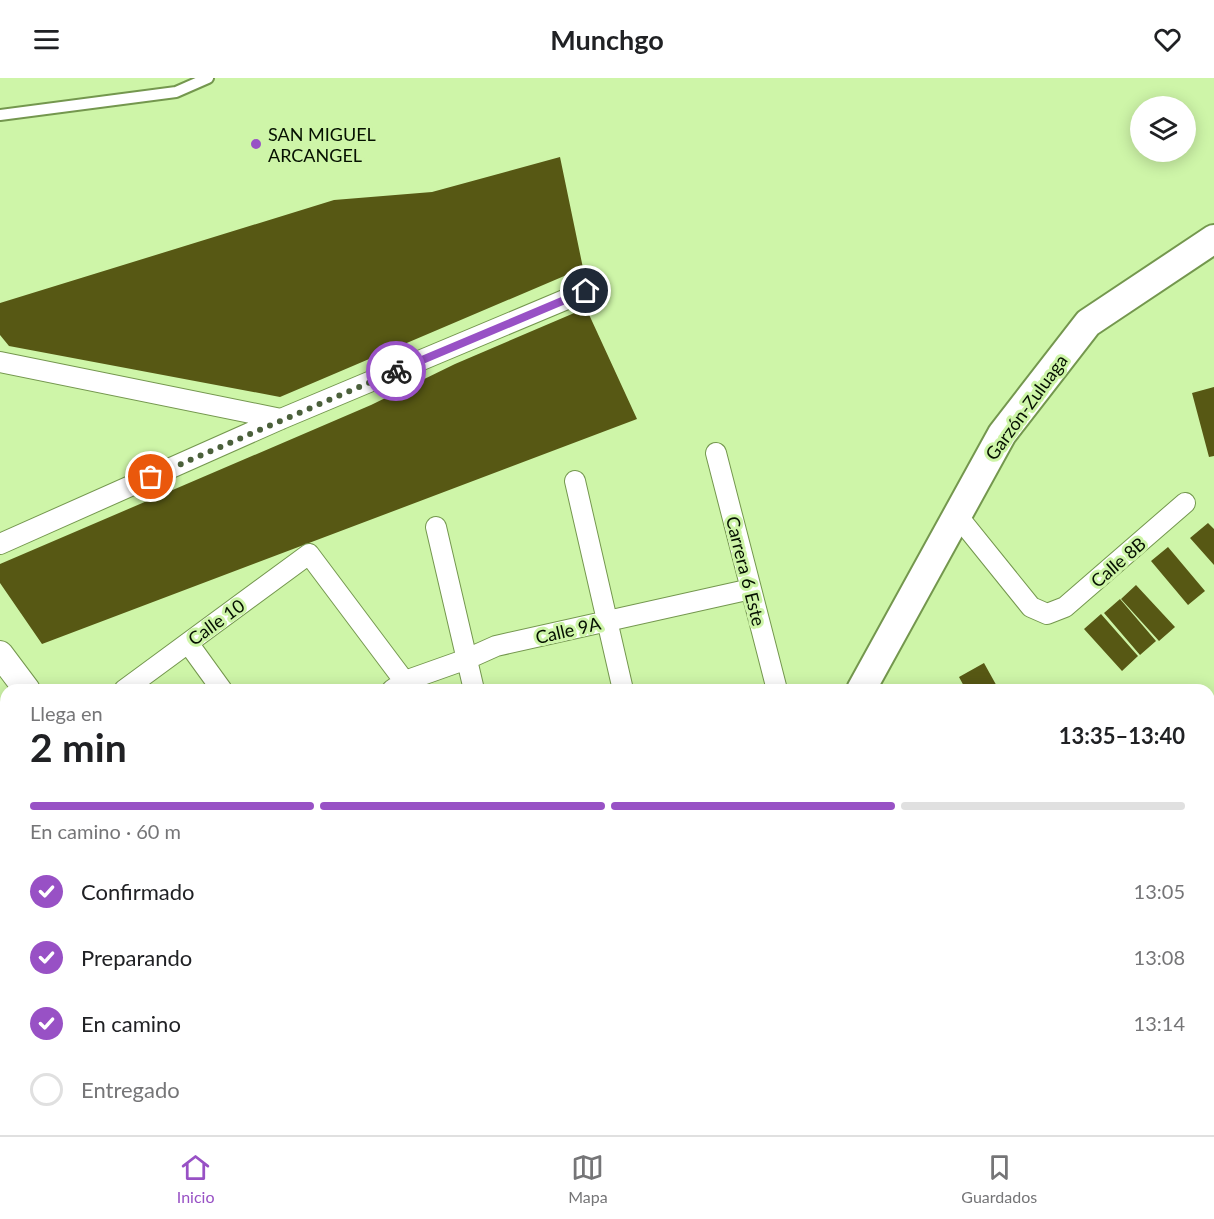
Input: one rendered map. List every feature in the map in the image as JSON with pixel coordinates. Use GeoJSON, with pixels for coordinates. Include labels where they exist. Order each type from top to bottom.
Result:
{"type":"FeatureCollection","features":[{"type":"Feature","properties":{"kind":"main road","name":"Garzón-Zuluaga"},"geometry":{"type":"LineString","coordinates":[[864,684],[1002,434],[1088,323],[1214,239]]}},
{"type":"Feature","properties":{"kind":"street"},"geometry":{"type":"LineString","coordinates":[[0,544],[281,419],[586,291]]}},
{"type":"Feature","properties":{"kind":"street"},"geometry":{"type":"LineString","coordinates":[[0,362],[281,419]]}},
{"type":"Feature","properties":{"kind":"street","name":"Carrera 6 Este"},"geometry":{"type":"LineString","coordinates":[[716,453],[775,684]]}},
{"type":"Feature","properties":{"kind":"street"},"geometry":{"type":"LineString","coordinates":[[574,481],[622,684]]}},
{"type":"Feature","properties":{"kind":"street","name":"Calle 8B"},"geometry":{"type":"LineString","coordinates":[[956,514],[1032,607],[1047,614],[1065,607],[1185,503]]}},
{"type":"Feature","properties":{"kind":"street"},"geometry":{"type":"LineString","coordinates":[[436,526],[473,684]]}},
{"type":"Feature","properties":{"kind":"street","name":"Calle 10"},"geometry":{"type":"LineString","coordinates":[[132,684],[309,554],[401,684]]}},
{"type":"Feature","properties":{"kind":"street","name":"Calle 9A"},"geometry":{"type":"LineString","coordinates":[[410,684],[496,646],[751,589]]}},
{"type":"Feature","properties":{"kind":"street"},"geometry":{"type":"LineString","coordinates":[[188,643],[218,684]]}},
{"type":"Feature","properties":{"kind":"street"},"geometry":{"type":"LineString","coordinates":[[0,654],[22,684]]}},
{"type":"Feature","properties":{"kind":"lane"},"geometry":{"type":"LineString","coordinates":[[0,115],[176,92],[208,78]]}},
{"type":"Feature","properties":{"kind":"building"},"geometry":{"type":"Polygon","coordinates":[[[560,157],[583,268],[280,397],[9,346],[0,335],[0,303],[334,200],[432,192],[560,157]]]}},
{"type":"Feature","properties":{"kind":"building"},"geometry":{"type":"Polygon","coordinates":[[[586,308],[637,419],[42,644],[0,583],[0,564],[371,405],[455,364],[586,308]]]}},
{"type":"Feature","properties":{"kind":"building"},"geometry":{"type":"Polygon","coordinates":[[[1214,387],[1214,456],[1209,457],[1192,393],[1214,387]]]}},
{"type":"Feature","properties":{"kind":"building"},"geometry":{"type":"Polygon","coordinates":[[[1208,523],[1214,529],[1214,565],[1190,538],[1208,523]]]}},
{"type":"Feature","properties":{"kind":"building"},"geometry":{"type":"Polygon","coordinates":[[[1168,547],[1205,591],[1188,605],[1151,561],[1168,547]]]}},
{"type":"Feature","properties":{"kind":"building"},"geometry":{"type":"Polygon","coordinates":[[[1136,585],[1175,627],[1159,641],[1121,599],[1136,585]]]}},
{"type":"Feature","properties":{"kind":"building"},"geometry":{"type":"Polygon","coordinates":[[[1120,599],[1156,641],[1140,655],[1104,613],[1120,599]]]}},
{"type":"Feature","properties":{"kind":"building"},"geometry":{"type":"Polygon","coordinates":[[[1101,614],[1138,656],[1122,671],[1084,629],[1101,614]]]}},
{"type":"Feature","properties":{"kind":"building"},"geometry":{"type":"Polygon","coordinates":[[[984,663],[996,684],[963,684],[959,677],[984,663]]]}},
{"type":"Feature","properties":{"kind":"way so far"},"geometry":{"type":"LineString","coordinates":[[151,477],[396,371]]}},
{"type":"Feature","properties":{"kind":"place","name":"SAN MIGUEL ARCANGEL"},"geometry":{"type":"Point","coordinates":[256,144]}},
{"type":"Feature","properties":{"kind":"route"},"geometry":{"type":"LineString","coordinates":[[396,371],[586,291]]}}]}
